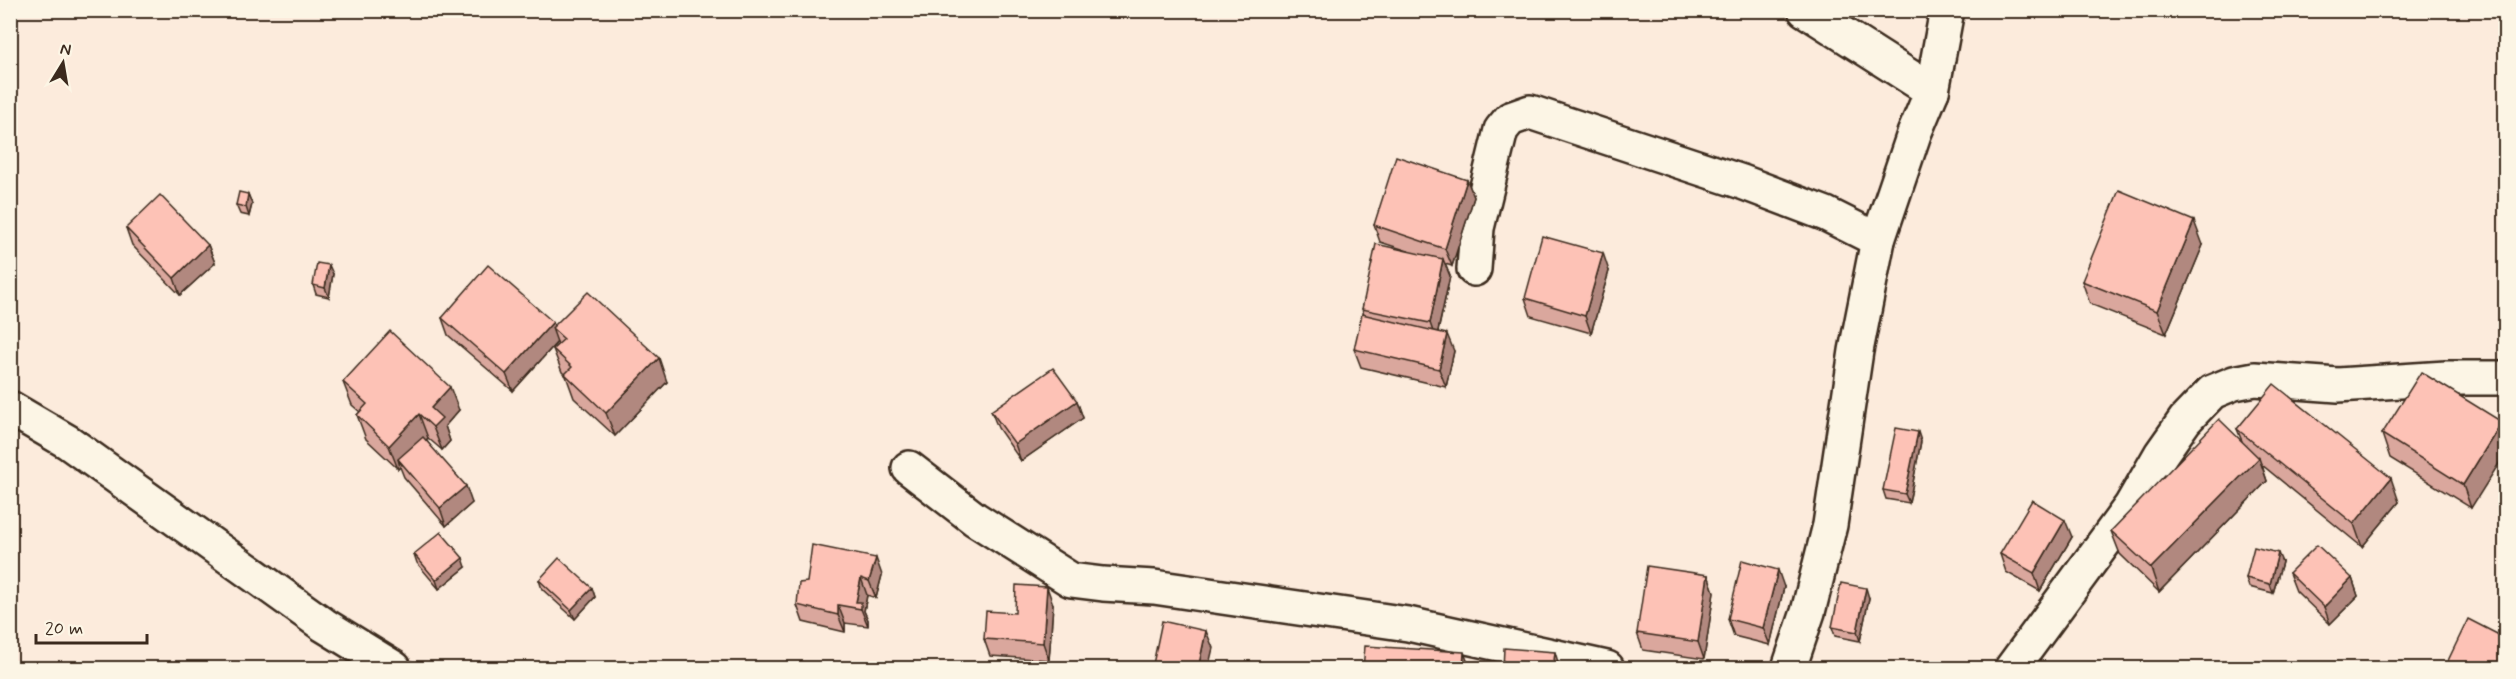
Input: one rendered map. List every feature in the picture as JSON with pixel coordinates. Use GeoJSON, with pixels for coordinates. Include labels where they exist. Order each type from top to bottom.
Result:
{"type":"FeatureCollection","features":[{"type":"Feature","properties":{"kind":"street"},"geometry":{"type":"LineString","coordinates":[[1805,10],[1932,91]]}},
{"type":"Feature","properties":{"kind":"street"},"geometry":{"type":"LineString","coordinates":[[1789,669],[1808,612],[1830,525],[1856,351],[1878,240],[1914,134],[1932,91],[1947,10]]}},
{"type":"Feature","properties":{"kind":"street"},"geometry":{"type":"LineString","coordinates":[[1474,269],[1477,228],[1501,130],[1510,119],[1530,112],[1742,182],[1826,214],[1878,240]]}},
{"type":"Feature","properties":{"kind":"street"},"geometry":{"type":"LineString","coordinates":[[2012,669],[2131,506],[2161,454],[2185,420],[2212,392],[2235,383],[2255,379],[2338,386],[2446,378],[2505,378]]}},
{"type":"Feature","properties":{"kind":"street"},"geometry":{"type":"LineString","coordinates":[[10,408],[68,442],[324,625],[394,669]]}},
{"type":"Feature","properties":{"kind":"street"},"geometry":{"type":"LineString","coordinates":[[909,468],[975,519],[1071,580],[1154,587],[1408,624],[1607,669]]}},
{"type":"Feature","properties":{"kind":"building"},"geometry":{"type":"Polygon","coordinates":[[[1396,156],[1467,180],[1445,249],[1374,225],[1396,156]]]}},
{"type":"Feature","properties":{"kind":"building"},"geometry":{"type":"Polygon","coordinates":[[[2119,190],[2194,221],[2157,311],[2082,281],[2119,190]]]}},
{"type":"Feature","properties":{"kind":"building"},"geometry":{"type":"Polygon","coordinates":[[[239,192],[248,194],[246,207],[236,205],[239,192]]]}},
{"type":"Feature","properties":{"kind":"building"},"geometry":{"type":"Polygon","coordinates":[[[160,195],[208,245],[174,278],[126,228],[160,195]]]}},
{"type":"Feature","properties":{"kind":"building"},"geometry":{"type":"Polygon","coordinates":[[[1542,236],[1603,253],[1585,316],[1525,298],[1542,236]]]}},
{"type":"Feature","properties":{"kind":"building"},"geometry":{"type":"Polygon","coordinates":[[[1376,244],[1443,259],[1430,323],[1362,309],[1376,244]]]}},
{"type":"Feature","properties":{"kind":"building"},"geometry":{"type":"Polygon","coordinates":[[[317,263],[329,265],[325,288],[313,285],[317,263]]]}},
{"type":"Feature","properties":{"kind":"building"},"geometry":{"type":"Polygon","coordinates":[[[488,265],[553,322],[506,374],[442,318],[488,265]]]}},
{"type":"Feature","properties":{"kind":"building"},"geometry":{"type":"Polygon","coordinates":[[[588,292],[659,358],[606,413],[565,374],[572,367],[553,349],[564,339],[552,328],[588,292]]]}},
{"type":"Feature","properties":{"kind":"building"},"geometry":{"type":"Polygon","coordinates":[[[1362,314],[1447,334],[1439,369],[1354,349],[1362,314]]]}},
{"type":"Feature","properties":{"kind":"building"},"geometry":{"type":"Polygon","coordinates":[[[390,331],[450,387],[431,408],[442,418],[433,427],[419,414],[389,446],[357,415],[367,404],[343,382],[390,331]]]}},
{"type":"Feature","properties":{"kind":"building"},"geometry":{"type":"Polygon","coordinates":[[[1053,368],[1077,401],[1015,444],[991,411],[1053,368]]]}},
{"type":"Feature","properties":{"kind":"building"},"geometry":{"type":"Polygon","coordinates":[[[2421,372],[2502,422],[2463,485],[2382,434],[2421,372]]]}},
{"type":"Feature","properties":{"kind":"building"},"geometry":{"type":"Polygon","coordinates":[[[2274,384],[2391,478],[2354,524],[2237,429],[2274,384]]]}},
{"type":"Feature","properties":{"kind":"building"},"geometry":{"type":"Polygon","coordinates":[[[2219,419],[2259,458],[2151,568],[2111,531],[2219,419]]]}},
{"type":"Feature","properties":{"kind":"building"},"geometry":{"type":"Polygon","coordinates":[[[1896,428],[1918,432],[1905,494],[1883,490],[1896,428]]]}},
{"type":"Feature","properties":{"kind":"building"},"geometry":{"type":"Polygon","coordinates":[[[423,437],[466,486],[440,508],[398,459],[423,437]]]}},
{"type":"Feature","properties":{"kind":"building"},"geometry":{"type":"Polygon","coordinates":[[[2032,500],[2065,520],[2034,573],[2000,554],[2032,500]]]}},
{"type":"Feature","properties":{"kind":"building"},"geometry":{"type":"Polygon","coordinates":[[[441,532],[463,558],[436,580],[414,554],[441,532]]]}},
{"type":"Feature","properties":{"kind":"building"},"geometry":{"type":"Polygon","coordinates":[[[812,545],[876,558],[869,581],[861,578],[856,602],[861,602],[861,609],[838,605],[838,615],[797,605],[799,583],[807,582],[812,545]]]}},
{"type":"Feature","properties":{"kind":"building"},"geometry":{"type":"Polygon","coordinates":[[[2317,545],[2352,578],[2324,607],[2289,573],[2317,545]]]}},
{"type":"Feature","properties":{"kind":"building"},"geometry":{"type":"Polygon","coordinates":[[[2254,547],[2278,553],[2270,584],[2246,578],[2254,547]]]}},
{"type":"Feature","properties":{"kind":"building"},"geometry":{"type":"Polygon","coordinates":[[[559,558],[592,588],[571,610],[539,580],[559,558]]]}},
{"type":"Feature","properties":{"kind":"building"},"geometry":{"type":"Polygon","coordinates":[[[1742,560],[1778,570],[1763,628],[1728,619],[1742,560]]]}},
{"type":"Feature","properties":{"kind":"building"},"geometry":{"type":"Polygon","coordinates":[[[1647,566],[1708,575],[1698,642],[1637,633],[1647,566]]]}},
{"type":"Feature","properties":{"kind":"building"},"geometry":{"type":"Polygon","coordinates":[[[1841,583],[1866,588],[1857,632],[1832,627],[1841,583]]]}},
{"type":"Feature","properties":{"kind":"building"},"geometry":{"type":"Polygon","coordinates":[[[1016,585],[1047,587],[1043,643],[984,639],[986,611],[1015,613],[1016,585]]]}},
{"type":"Feature","properties":{"kind":"building"},"geometry":{"type":"Polygon","coordinates":[[[2468,619],[2505,638],[2505,669],[2444,669],[2468,619]]]}},
{"type":"Feature","properties":{"kind":"building"},"geometry":{"type":"Polygon","coordinates":[[[1162,621],[1206,631],[1198,669],[1152,669],[1162,621]]]}},
{"type":"Feature","properties":{"kind":"building"},"geometry":{"type":"Polygon","coordinates":[[[1365,646],[1464,652],[1463,669],[1363,669],[1365,646]]]}},
{"type":"Feature","properties":{"kind":"building"},"geometry":{"type":"Polygon","coordinates":[[[1504,648],[1555,652],[1553,669],[1503,669],[1504,648]]]}}]}
